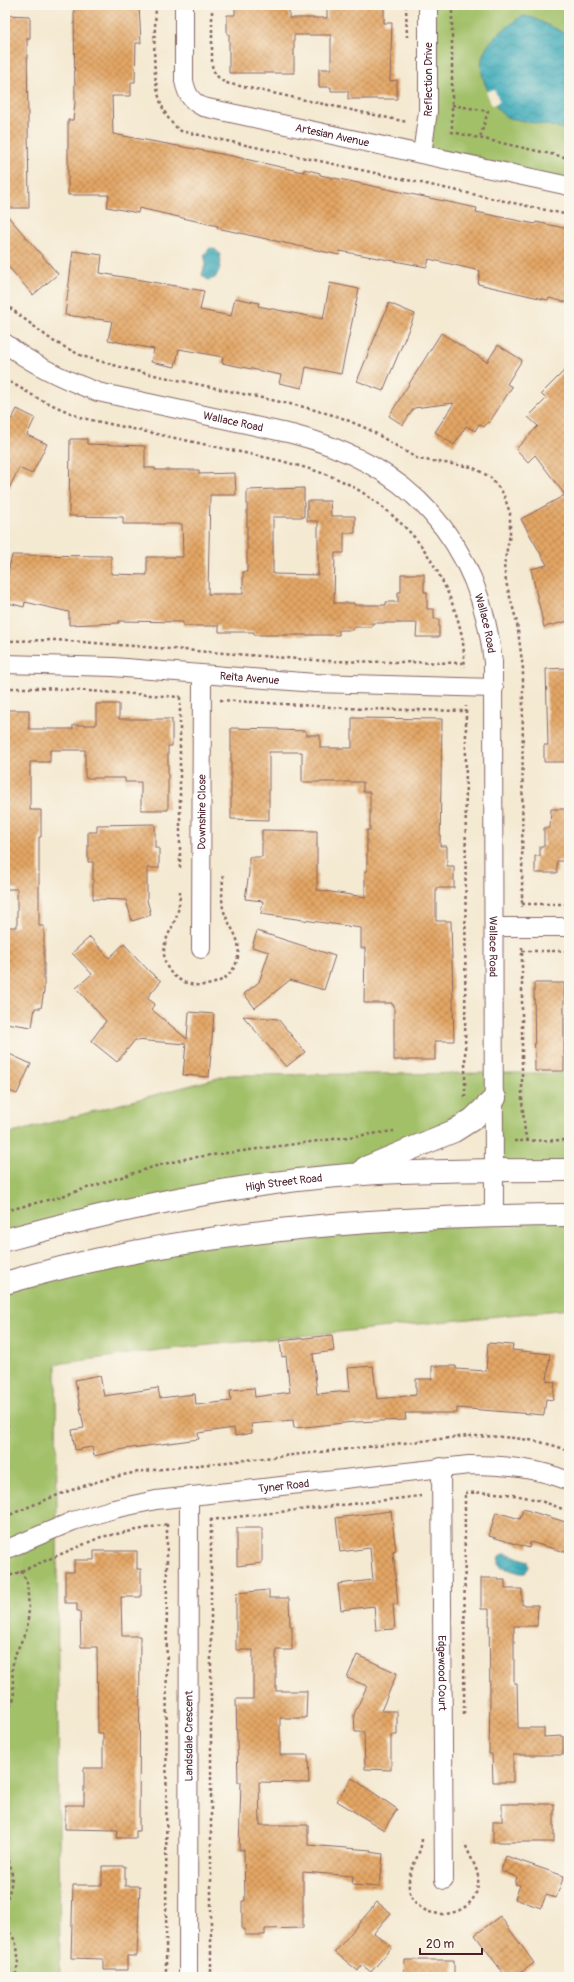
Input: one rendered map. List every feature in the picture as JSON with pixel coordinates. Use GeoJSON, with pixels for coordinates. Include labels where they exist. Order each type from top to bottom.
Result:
{"type":"FeatureCollection","features":[{"type":"Feature","properties":{"kind":"main road"},"geometry":{"type":"LineString","coordinates":[[347,1176],[454,1131],[474,1120],[495,1098]]}},
{"type":"Feature","properties":{"kind":"main road","name":"High Street Road"},"geometry":{"type":"LineString","coordinates":[[5,1240],[94,1217],[192,1197],[251,1187],[347,1176],[495,1170],[569,1170]]}},
{"type":"Feature","properties":{"kind":"main road"},"geometry":{"type":"LineString","coordinates":[[5,1283],[76,1264],[208,1239],[350,1223],[412,1218],[569,1215]]}},
{"type":"Feature","properties":{"kind":"street","name":"Artesian Avenue"},"geometry":{"type":"LineString","coordinates":[[184,5],[184,81],[186,92],[196,104],[214,110],[569,186]]}},
{"type":"Feature","properties":{"kind":"street","name":"Reflection Drive"},"geometry":{"type":"LineString","coordinates":[[422,154],[428,111],[428,5]]}},
{"type":"Feature","properties":{"kind":"street","name":"Wallace Road"},"geometry":{"type":"LineString","coordinates":[[5,343],[48,371],[91,389],[321,442],[361,458],[394,478],[431,513],[461,554],[473,580],[487,621],[492,655],[494,688],[494,1216]]}},
{"type":"Feature","properties":{"kind":"street","name":"Reita Avenue"},"geometry":{"type":"LineString","coordinates":[[5,664],[78,665],[315,683],[494,688]]}},
{"type":"Feature","properties":{"kind":"street","name":"Downshire Close"},"geometry":{"type":"LineString","coordinates":[[201,949],[202,675]]}},
{"type":"Feature","properties":{"kind":"street"},"geometry":{"type":"LineString","coordinates":[[495,927],[569,927]]}},
{"type":"Feature","properties":{"kind":"street","name":"Tyner Road"},"geometry":{"type":"LineString","coordinates":[[5,1550],[73,1521],[107,1511],[156,1500],[189,1495],[441,1467],[499,1465],[528,1468],[569,1481]]}},
{"type":"Feature","properties":{"kind":"street","name":"Edgewood Court"},"geometry":{"type":"LineString","coordinates":[[441,1467],[444,1880]]}},
{"type":"Feature","properties":{"kind":"street","name":"Landsdale Crescent"},"geometry":{"type":"LineString","coordinates":[[188,1977],[189,1495]]}},
{"type":"Feature","properties":{"kind":"path"},"geometry":{"type":"LineString","coordinates":[[212,5],[213,71],[220,80],[226,83],[407,123],[407,115]]}},
{"type":"Feature","properties":{"kind":"path"},"geometry":{"type":"LineString","coordinates":[[406,5],[406,44]]}},
{"type":"Feature","properties":{"kind":"path"},"geometry":{"type":"LineString","coordinates":[[452,5],[452,132],[569,158]]}},
{"type":"Feature","properties":{"kind":"path"},"geometry":{"type":"LineString","coordinates":[[452,105],[488,111],[480,138]]}},
{"type":"Feature","properties":{"kind":"path"},"geometry":{"type":"LineString","coordinates":[[5,304],[53,341],[82,356],[132,370],[304,407],[340,417],[370,430],[418,459],[472,467],[490,476],[503,493],[510,513],[510,534],[504,565],[506,582],[517,623],[523,668],[522,911]]}},
{"type":"Feature","properties":{"kind":"path"},"geometry":{"type":"LineString","coordinates":[[5,378],[39,399],[82,418],[282,461],[343,481],[372,499],[419,543],[434,566],[456,616],[463,642],[465,667]]}},
{"type":"Feature","properties":{"kind":"path"},"geometry":{"type":"LineString","coordinates":[[5,641],[56,640],[325,661],[465,663]]}},
{"type":"Feature","properties":{"kind":"path"},"geometry":{"type":"LineString","coordinates":[[5,688],[81,690],[185,697]]}},
{"type":"Feature","properties":{"kind":"path"},"geometry":{"type":"LineString","coordinates":[[215,699],[348,708],[466,711]]}},
{"type":"Feature","properties":{"kind":"path"},"geometry":{"type":"LineString","coordinates":[[464,1101],[466,703]]}},
{"type":"Feature","properties":{"kind":"path"},"geometry":{"type":"LineString","coordinates":[[522,904],[569,904]]}},
{"type":"Feature","properties":{"kind":"path"},"geometry":{"type":"LineString","coordinates":[[522,944],[522,1100],[525,1133],[528,1141]]}},
{"type":"Feature","properties":{"kind":"path"},"geometry":{"type":"LineString","coordinates":[[522,951],[569,951]]}},
{"type":"Feature","properties":{"kind":"path"},"geometry":{"type":"LineString","coordinates":[[5,1211],[85,1190],[156,1166],[189,1158],[374,1135],[400,1130]]}},
{"type":"Feature","properties":{"kind":"path"},"geometry":{"type":"LineString","coordinates":[[519,1141],[569,1140]]}},
{"type":"Feature","properties":{"kind":"path"},"geometry":{"type":"LineString","coordinates":[[5,1403],[6,1392]]}},
{"type":"Feature","properties":{"kind":"path"},"geometry":{"type":"LineString","coordinates":[[5,1406],[8,1426],[5,1445]]}},
{"type":"Feature","properties":{"kind":"path"},"geometry":{"type":"LineString","coordinates":[[5,1517],[52,1496],[90,1482],[114,1475],[144,1471],[468,1436],[516,1439],[548,1444],[569,1451]]}},
{"type":"Feature","properties":{"kind":"path"},"geometry":{"type":"LineString","coordinates":[[460,1493],[510,1493],[531,1498],[569,1512]]}},
{"type":"Feature","properties":{"kind":"path"},"geometry":{"type":"LineString","coordinates":[[203,1520],[423,1496]]}},
{"type":"Feature","properties":{"kind":"path"},"geometry":{"type":"LineString","coordinates":[[211,1519],[211,1977]]}},
{"type":"Feature","properties":{"kind":"path"},"geometry":{"type":"LineString","coordinates":[[166,1977],[167,1524]]}},
{"type":"Feature","properties":{"kind":"path"},"geometry":{"type":"LineString","coordinates":[[5,1578],[101,1537],[170,1524]]}},
{"type":"Feature","properties":{"kind":"path"},"geometry":{"type":"LineString","coordinates":[[5,1717],[14,1698],[12,1669],[14,1657],[26,1629],[29,1609],[26,1582],[21,1571]]}},
{"type":"Feature","properties":{"kind":"path"},"geometry":{"type":"LineString","coordinates":[[5,1856],[10,1862],[12,1871],[10,1889],[5,1903]]}},
{"type":"Feature","properties":{"kind":"path"},"geometry":{"type":"LineString","coordinates":[[5,1928],[14,1937],[17,1944],[18,1966],[16,1977]]}},
{"type":"Feature","properties":{"kind":"green space"},"geometry":{"type":"Polygon","coordinates":[[[428,5],[569,5],[569,186],[422,154],[428,5]]]}},
{"type":"Feature","properties":{"kind":"green space"},"geometry":{"type":"Polygon","coordinates":[[[569,1073],[569,1170],[495,1170],[495,1099],[347,1176],[5,1240],[5,1135],[229,1075],[569,1073]]]}},
{"type":"Feature","properties":{"kind":"green space"},"geometry":{"type":"Polygon","coordinates":[[[569,1215],[569,1309],[160,1350],[56,1364],[60,1977],[5,1977],[5,1283],[140,1250],[569,1215]]]}},
{"type":"Feature","properties":{"kind":"water"},"geometry":{"type":"Polygon","coordinates":[[[525,16],[533,18],[569,35],[569,130],[505,116],[495,105],[485,84],[481,65],[482,57],[486,49],[498,34],[517,19],[525,16]]]}},
{"type":"Feature","properties":{"kind":"water"},"geometry":{"type":"Polygon","coordinates":[[[210,248],[215,249],[218,252],[221,260],[219,270],[215,278],[208,280],[202,275],[206,262],[204,255],[210,248]]]}},
{"type":"Feature","properties":{"kind":"water"},"geometry":{"type":"Polygon","coordinates":[[[506,1553],[528,1561],[529,1567],[525,1573],[520,1573],[501,1567],[499,1564],[500,1556],[506,1553]]]}},
{"type":"Feature","properties":{"kind":"pier"},"geometry":{"type":"Polygon","coordinates":[[[494,89],[500,102],[492,105],[486,92],[494,89]]]}},
{"type":"Feature","properties":{"kind":"building"},"geometry":{"type":"Polygon","coordinates":[[[74,5],[139,5],[141,43],[136,43],[135,82],[131,82],[131,96],[112,96],[113,134],[232,156],[298,171],[304,172],[304,169],[320,173],[320,175],[477,208],[476,212],[569,229],[569,303],[549,298],[548,300],[478,284],[480,271],[429,259],[427,267],[340,251],[339,255],[217,228],[218,226],[139,208],[138,213],[107,207],[109,195],[68,195],[68,120],[73,120],[75,103],[74,5]]]}},
{"type":"Feature","properties":{"kind":"building"},"geometry":{"type":"Polygon","coordinates":[[[235,5],[289,5],[289,18],[327,18],[327,5],[384,5],[384,23],[392,23],[390,81],[397,80],[397,99],[348,99],[348,91],[331,91],[331,87],[319,87],[319,69],[331,69],[331,35],[294,35],[294,73],[229,73],[229,34],[227,34],[227,15],[235,15],[235,5]]]}},
{"type":"Feature","properties":{"kind":"building"},"geometry":{"type":"Polygon","coordinates":[[[5,15],[30,16],[30,39],[27,39],[29,208],[5,208],[5,15]]]}},
{"type":"Feature","properties":{"kind":"building"},"geometry":{"type":"Polygon","coordinates":[[[5,213],[58,274],[33,295],[5,263],[5,213]]]}},
{"type":"Feature","properties":{"kind":"building"},"geometry":{"type":"Polygon","coordinates":[[[73,251],[102,255],[100,273],[204,291],[200,310],[231,316],[235,298],[259,303],[258,306],[323,319],[330,283],[359,289],[341,374],[306,367],[302,388],[279,383],[281,375],[222,363],[223,357],[179,349],[175,367],[151,362],[154,349],[108,340],[112,321],[65,315],[73,251]]]}},
{"type":"Feature","properties":{"kind":"building"},"geometry":{"type":"Polygon","coordinates":[[[389,303],[415,314],[383,391],[357,381],[389,303]]]}},
{"type":"Feature","properties":{"kind":"building"},"geometry":{"type":"Polygon","coordinates":[[[441,333],[487,362],[498,345],[522,360],[507,384],[512,387],[489,423],[488,422],[484,427],[479,424],[475,431],[466,426],[454,445],[435,432],[454,403],[414,408],[403,425],[389,416],[441,333]]]}},
{"type":"Feature","properties":{"kind":"building"},"geometry":{"type":"Polygon","coordinates":[[[569,366],[569,621],[544,627],[531,569],[547,565],[521,519],[565,495],[535,455],[528,462],[516,449],[538,426],[528,417],[546,399],[541,394],[569,366]]]}},
{"type":"Feature","properties":{"kind":"building"},"geometry":{"type":"Polygon","coordinates":[[[17,409],[35,418],[27,435],[47,444],[32,474],[19,468],[5,497],[5,416],[12,419],[17,409]]]}},
{"type":"Feature","properties":{"kind":"building"},"geometry":{"type":"Polygon","coordinates":[[[70,439],[87,439],[87,444],[145,446],[145,468],[155,468],[155,470],[199,470],[199,474],[235,473],[236,495],[210,495],[208,594],[243,594],[243,572],[247,572],[247,490],[304,488],[304,517],[273,517],[273,574],[318,575],[318,521],[307,521],[307,501],[330,501],[331,516],[355,516],[355,533],[344,533],[344,553],[335,553],[334,603],[354,603],[354,605],[386,605],[386,602],[398,602],[398,592],[401,592],[401,574],[424,574],[424,592],[427,592],[427,609],[434,609],[434,619],[439,619],[439,637],[416,637],[417,623],[372,623],[372,627],[353,627],[353,630],[339,630],[339,635],[254,635],[254,632],[219,632],[219,626],[183,626],[183,622],[119,621],[119,623],[69,625],[69,612],[25,602],[24,607],[5,602],[5,585],[12,555],[111,556],[111,574],[147,575],[147,557],[183,557],[182,524],[123,524],[123,517],[69,516],[70,439]]]}},
{"type":"Feature","properties":{"kind":"building"},"geometry":{"type":"Polygon","coordinates":[[[569,668],[569,762],[544,762],[544,745],[548,745],[546,669],[569,668]]]}},
{"type":"Feature","properties":{"kind":"building"},"geometry":{"type":"Polygon","coordinates":[[[96,704],[119,704],[119,719],[172,719],[172,746],[168,746],[168,810],[141,810],[141,782],[125,782],[125,778],[85,778],[85,750],[50,750],[50,762],[30,762],[30,810],[41,810],[41,837],[39,837],[39,926],[44,926],[44,991],[41,1008],[35,1008],[32,1027],[5,1023],[5,927],[17,927],[17,889],[5,889],[5,710],[29,710],[29,729],[73,729],[73,725],[96,725],[96,704]]]}},
{"type":"Feature","properties":{"kind":"building"},"geometry":{"type":"Polygon","coordinates":[[[352,718],[442,719],[440,846],[447,846],[447,866],[454,866],[454,888],[436,888],[436,921],[451,921],[454,1041],[435,1041],[435,1060],[394,1060],[394,1005],[392,1005],[392,1003],[364,1003],[365,948],[361,948],[361,928],[261,914],[263,901],[245,899],[249,873],[249,857],[262,857],[262,830],[317,831],[317,890],[365,897],[365,871],[367,871],[367,830],[370,830],[370,792],[363,792],[363,782],[302,782],[302,752],[269,752],[269,820],[231,819],[231,728],[306,731],[306,735],[320,735],[320,748],[352,748],[352,718]]]}},
{"type":"Feature","properties":{"kind":"building"},"geometry":{"type":"Polygon","coordinates":[[[551,809],[569,809],[569,861],[557,861],[557,873],[535,873],[535,856],[540,856],[540,846],[544,846],[544,828],[550,828],[551,809]]]}},
{"type":"Feature","properties":{"kind":"building"},"geometry":{"type":"Polygon","coordinates":[[[155,824],[155,848],[159,848],[159,868],[147,868],[147,900],[151,915],[132,921],[126,900],[93,899],[93,862],[88,862],[88,832],[97,832],[97,825],[155,824]]]}},
{"type":"Feature","properties":{"kind":"building"},"geometry":{"type":"Polygon","coordinates":[[[257,931],[335,956],[324,990],[290,980],[255,1008],[244,994],[259,982],[269,952],[252,947],[257,931]]]}},
{"type":"Feature","properties":{"kind":"building"},"geometry":{"type":"Polygon","coordinates":[[[90,937],[109,958],[124,944],[149,971],[161,981],[147,998],[155,1004],[151,1009],[187,1039],[189,1012],[214,1014],[209,1077],[183,1075],[186,1044],[135,1040],[117,1062],[91,1041],[106,1021],[76,988],[92,974],[72,953],[90,937]]]}},
{"type":"Feature","properties":{"kind":"building"},"geometry":{"type":"Polygon","coordinates":[[[534,983],[564,983],[564,1071],[535,1071],[534,983]]]}},
{"type":"Feature","properties":{"kind":"building"},"geometry":{"type":"Polygon","coordinates":[[[243,1016],[278,1019],[305,1052],[286,1067],[243,1016]]]}},
{"type":"Feature","properties":{"kind":"building"},"geometry":{"type":"Polygon","coordinates":[[[5,1052],[31,1064],[17,1094],[5,1089],[5,1052]]]}},
{"type":"Feature","properties":{"kind":"building"},"geometry":{"type":"Polygon","coordinates":[[[332,1335],[334,1351],[313,1354],[317,1394],[350,1391],[348,1368],[373,1366],[377,1399],[416,1395],[416,1379],[432,1379],[432,1366],[456,1366],[456,1369],[486,1371],[488,1343],[513,1345],[512,1350],[550,1354],[547,1381],[555,1382],[553,1400],[546,1399],[544,1415],[457,1408],[457,1413],[405,1413],[406,1420],[354,1422],[294,1428],[293,1420],[251,1424],[252,1433],[235,1436],[234,1428],[198,1433],[199,1439],[124,1449],[94,1456],[92,1447],[75,1450],[72,1430],[84,1428],[75,1380],[100,1375],[104,1396],[158,1388],[160,1398],[195,1394],[196,1405],[231,1401],[230,1390],[254,1388],[255,1397],[290,1392],[286,1356],[282,1357],[280,1341],[332,1335]]]}},
{"type":"Feature","properties":{"kind":"building"},"geometry":{"type":"Polygon","coordinates":[[[523,1509],[569,1523],[569,1553],[530,1542],[529,1548],[489,1536],[496,1512],[520,1519],[523,1509]]]}},
{"type":"Feature","properties":{"kind":"building"},"geometry":{"type":"Polygon","coordinates":[[[391,1511],[396,1551],[393,1552],[398,1604],[393,1604],[395,1629],[376,1630],[374,1606],[341,1610],[338,1584],[373,1580],[370,1548],[340,1552],[336,1518],[391,1511]]]}},
{"type":"Feature","properties":{"kind":"building"},"geometry":{"type":"Polygon","coordinates":[[[237,1528],[262,1528],[262,1563],[237,1566],[237,1528]]]}},
{"type":"Feature","properties":{"kind":"building"},"geometry":{"type":"Polygon","coordinates":[[[94,1551],[137,1551],[137,1569],[141,1569],[141,1597],[121,1597],[122,1636],[140,1636],[139,1831],[136,1831],[136,1838],[117,1838],[118,1830],[65,1829],[65,1805],[84,1805],[84,1768],[103,1768],[103,1733],[98,1733],[97,1647],[81,1647],[80,1611],[77,1611],[77,1603],[65,1603],[65,1572],[74,1572],[74,1560],[94,1560],[94,1551]]]}},
{"type":"Feature","properties":{"kind":"building"},"geometry":{"type":"Polygon","coordinates":[[[481,1578],[498,1578],[498,1580],[505,1580],[505,1589],[522,1589],[522,1605],[538,1605],[537,1626],[514,1626],[514,1683],[517,1683],[518,1728],[544,1728],[544,1737],[563,1736],[563,1755],[513,1755],[513,1782],[493,1782],[492,1754],[489,1754],[489,1609],[481,1609],[481,1578]]]}},
{"type":"Feature","properties":{"kind":"building"},"geometry":{"type":"Polygon","coordinates":[[[269,1590],[269,1598],[289,1598],[290,1626],[292,1626],[292,1650],[276,1650],[276,1691],[307,1691],[306,1718],[280,1718],[280,1755],[308,1755],[309,1783],[259,1782],[260,1825],[308,1825],[308,1845],[371,1850],[370,1852],[383,1854],[380,1887],[352,1885],[353,1876],[303,1872],[303,1928],[265,1929],[265,1935],[245,1935],[245,1929],[242,1929],[242,1901],[245,1901],[244,1850],[239,1850],[241,1782],[238,1782],[236,1699],[253,1699],[253,1650],[236,1650],[236,1598],[237,1593],[269,1590]]]}},
{"type":"Feature","properties":{"kind":"building"},"geometry":{"type":"Polygon","coordinates":[[[357,1655],[397,1673],[381,1711],[397,1711],[397,1735],[391,1735],[391,1770],[365,1769],[364,1732],[355,1732],[354,1714],[367,1686],[347,1678],[357,1655]]]}},
{"type":"Feature","properties":{"kind":"building"},"geometry":{"type":"Polygon","coordinates":[[[352,1778],[397,1809],[384,1830],[337,1801],[352,1778]]]}},
{"type":"Feature","properties":{"kind":"building"},"geometry":{"type":"Polygon","coordinates":[[[502,1804],[554,1804],[554,1842],[493,1842],[493,1821],[502,1821],[502,1804]]]}},
{"type":"Feature","properties":{"kind":"building"},"geometry":{"type":"Polygon","coordinates":[[[506,1856],[564,1876],[556,1898],[546,1895],[541,1908],[515,1899],[520,1885],[515,1884],[517,1877],[501,1871],[506,1856]]]}},
{"type":"Feature","properties":{"kind":"building"},"geometry":{"type":"Polygon","coordinates":[[[102,1866],[125,1866],[125,1886],[140,1886],[137,1956],[127,1956],[127,1970],[103,1970],[103,1959],[71,1958],[73,1885],[102,1885],[102,1866]]]}},
{"type":"Feature","properties":{"kind":"building"},"geometry":{"type":"Polygon","coordinates":[[[377,1902],[391,1913],[374,1933],[392,1947],[371,1972],[362,1965],[358,1971],[335,1952],[377,1902]]]}},
{"type":"Feature","properties":{"kind":"building"},"geometry":{"type":"Polygon","coordinates":[[[500,1916],[534,1963],[515,1977],[506,1977],[475,1935],[500,1916]]]}},
{"type":"Feature","properties":{"kind":"building"},"geometry":{"type":"Polygon","coordinates":[[[405,1960],[454,1960],[454,1977],[404,1977],[405,1960]]]}}]}
